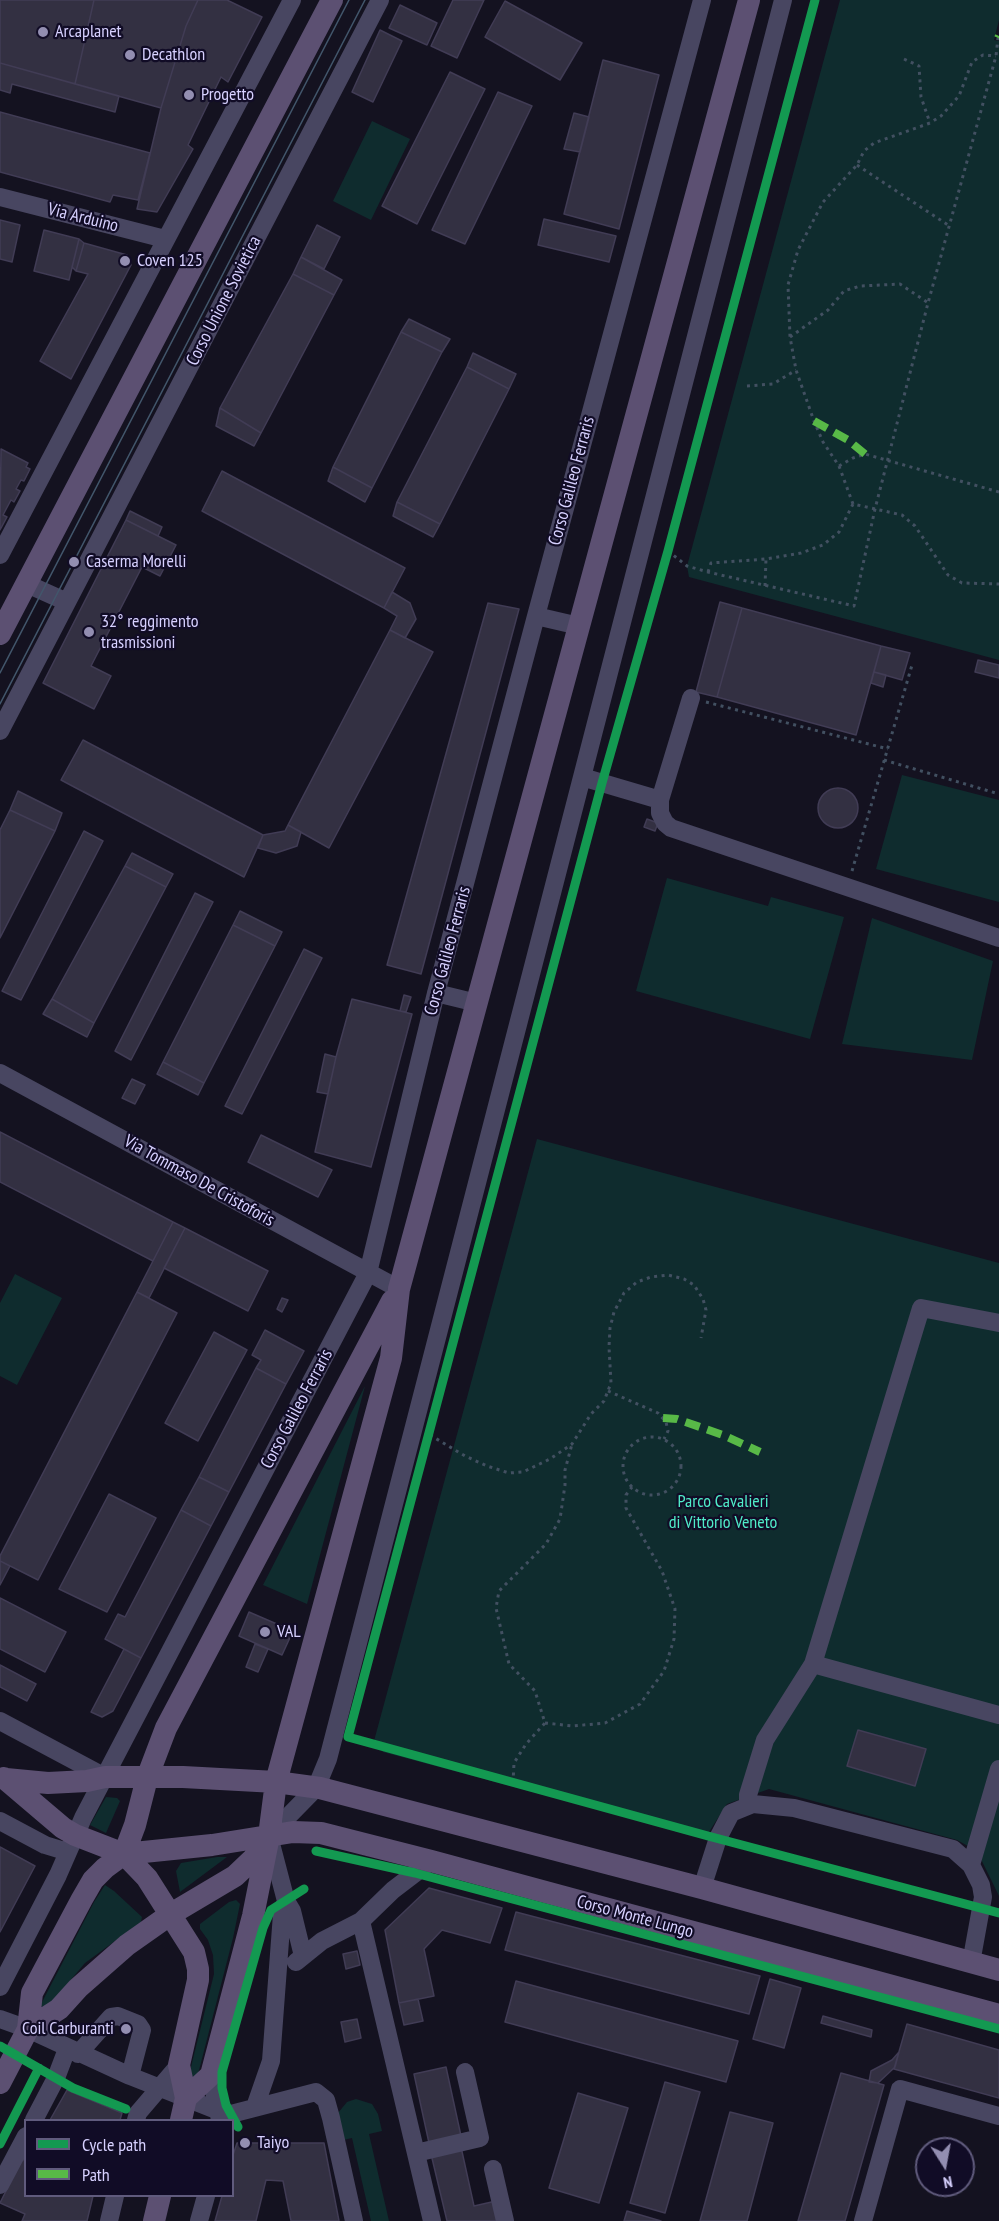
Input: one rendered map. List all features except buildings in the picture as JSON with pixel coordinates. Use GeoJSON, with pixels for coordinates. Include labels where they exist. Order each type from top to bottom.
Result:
{"type":"FeatureCollection","features":[{"type":"Feature","properties":{"kind":"main road"},"geometry":{"type":"LineString","coordinates":[[0,634],[332,0]]}},
{"type":"Feature","properties":{"kind":"main road","name":"Corso Galileo Ferraris"},"geometry":{"type":"LineString","coordinates":[[211,2075],[254,1916],[269,1836],[276,1782],[391,1358],[399,1289],[749,0]]}},
{"type":"Feature","properties":{"kind":"main road","name":"Corso Galileo Ferraris"},"geometry":{"type":"LineString","coordinates":[[124,1854],[135,1825],[147,1778],[171,1719],[399,1289]]}},
{"type":"Feature","properties":{"kind":"main road"},"geometry":{"type":"LineString","coordinates":[[3,1777],[48,1783],[87,1781],[105,1777],[276,1782],[316,1788],[702,1888],[999,1970]]}},
{"type":"Feature","properties":{"kind":"main road"},"geometry":{"type":"LineString","coordinates":[[3,1777],[56,1823],[71,1844],[124,1854],[147,1878],[194,1952],[198,1980],[180,2065],[186,2098],[181,2119]]}},
{"type":"Feature","properties":{"kind":"main road","name":"Corso Monte Lungo"},"geometry":{"type":"LineString","coordinates":[[124,1854],[212,1845],[293,1832],[321,1833],[999,2015]]}},
{"type":"Feature","properties":{"kind":"main road"},"geometry":{"type":"LineString","coordinates":[[28,2029],[59,2009],[78,1988],[127,1945],[171,1914],[235,1876],[256,1856],[269,1836]]}},
{"type":"Feature","properties":{"kind":"main road"},"geometry":{"type":"LineString","coordinates":[[0,2083],[28,2029],[33,1993],[82,1899],[93,1880],[124,1854]]}},
{"type":"Feature","properties":{"kind":"main road"},"geometry":{"type":"LineString","coordinates":[[186,2098],[211,2075]]}},
{"type":"Feature","properties":{"kind":"main road"},"geometry":{"type":"LineString","coordinates":[[154,2221],[160,2197]]}},
{"type":"Feature","properties":{"kind":"street"},"geometry":{"type":"LineString","coordinates":[[0,555],[292,0]]}},
{"type":"Feature","properties":{"kind":"street","name":"Corso Unione Sovietica"},"geometry":{"type":"LineString","coordinates":[[0,731],[380,0]]}},
{"type":"Feature","properties":{"kind":"street","name":"Corso Galileo Ferraris"},"geometry":{"type":"LineString","coordinates":[[0,1987],[105,1777],[368,1273],[436,993],[702,0]]}},
{"type":"Feature","properties":{"kind":"street"},"geometry":{"type":"LineString","coordinates":[[303,1956],[269,1836],[316,1788],[328,1759],[783,0]]}},
{"type":"Feature","properties":{"kind":"street","name":"Via Arduino"},"geometry":{"type":"LineString","coordinates":[[0,197],[165,239]]}},
{"type":"Feature","properties":{"kind":"street"},"geometry":{"type":"LineString","coordinates":[[27,584],[67,602]]}},
{"type":"Feature","properties":{"kind":"street"},"geometry":{"type":"LineString","coordinates":[[536,616],[579,626]]}},
{"type":"Feature","properties":{"kind":"street"},"geometry":{"type":"LineString","coordinates":[[691,698],[660,801],[660,813],[665,823],[671,828],[999,938]]}},
{"type":"Feature","properties":{"kind":"street"},"geometry":{"type":"LineString","coordinates":[[582,777],[660,801]]}},
{"type":"Feature","properties":{"kind":"street"},"geometry":{"type":"LineString","coordinates":[[436,993],[477,1003]]}},
{"type":"Feature","properties":{"kind":"street","name":"Via Tommaso De Cristoforis"},"geometry":{"type":"LineString","coordinates":[[0,1073],[399,1289]]}},
{"type":"Feature","properties":{"kind":"street"},"geometry":{"type":"LineString","coordinates":[[748,1806],[748,1796],[765,1740],[813,1664],[921,1308],[999,1323]]}},
{"type":"Feature","properties":{"kind":"street"},"geometry":{"type":"LineString","coordinates":[[813,1664],[999,1715]]}},
{"type":"Feature","properties":{"kind":"street"},"geometry":{"type":"LineString","coordinates":[[0,1720],[105,1777]]}},
{"type":"Feature","properties":{"kind":"street"},"geometry":{"type":"LineString","coordinates":[[971,1864],[999,1769]]}},
{"type":"Feature","properties":{"kind":"street"},"geometry":{"type":"LineString","coordinates":[[702,1888],[730,1813],[753,1804],[794,1808],[953,1849],[971,1864],[981,1885],[983,1897],[971,1963]]}},
{"type":"Feature","properties":{"kind":"street"},"geometry":{"type":"LineString","coordinates":[[0,1821],[45,1845],[71,1844]]}},
{"type":"Feature","properties":{"kind":"street"},"geometry":{"type":"LineString","coordinates":[[279,1975],[322,1941],[361,1921],[393,1890],[431,1861]]}},
{"type":"Feature","properties":{"kind":"street"},"geometry":{"type":"LineString","coordinates":[[255,2107],[271,2061],[282,1914],[286,1900]]}},
{"type":"Feature","properties":{"kind":"street"},"geometry":{"type":"LineString","coordinates":[[361,1921],[432,2221]]}},
{"type":"Feature","properties":{"kind":"street"},"geometry":{"type":"LineString","coordinates":[[35,2119],[73,2051],[111,2017],[118,2016],[138,2025],[142,2030],[130,2076]]}},
{"type":"Feature","properties":{"kind":"street"},"geometry":{"type":"LineString","coordinates":[[0,2019],[186,2098],[219,2116],[316,2092],[326,2100],[354,2221]]}},
{"type":"Feature","properties":{"kind":"street"},"geometry":{"type":"LineString","coordinates":[[136,2119],[138,2113],[180,2065]]}},
{"type":"Feature","properties":{"kind":"street"},"geometry":{"type":"LineString","coordinates":[[416,2152],[480,2138],[465,2072]]}},
{"type":"Feature","properties":{"kind":"street"},"geometry":{"type":"LineString","coordinates":[[211,2075],[219,2116]]}},
{"type":"Feature","properties":{"kind":"street"},"geometry":{"type":"LineString","coordinates":[[863,2221],[900,2089],[999,2116]]}},
{"type":"Feature","properties":{"kind":"street"},"geometry":{"type":"LineString","coordinates":[[0,2185],[24,2140]]}},
{"type":"Feature","properties":{"kind":"street"},"geometry":{"type":"LineString","coordinates":[[493,2169],[505,2221]]}},
{"type":"Feature","properties":{"kind":"street"},"geometry":{"type":"LineString","coordinates":[[108,2221],[115,2197]]}},
{"type":"Feature","properties":{"kind":"street"},"geometry":{"type":"LineString","coordinates":[[199,2221],[206,2197]]}},
{"type":"Feature","properties":{"kind":"path"},"geometry":{"type":"LineString","coordinates":[[668,551],[687,566],[854,606],[875,509],[928,303],[996,56],[998,39]]}},
{"type":"Feature","properties":{"kind":"path"},"geometry":{"type":"LineString","coordinates":[[708,572],[711,563],[766,559],[801,553],[823,545],[839,532],[853,504],[839,466],[814,422],[795,370],[790,337],[788,285],[798,250],[823,202],[857,165],[864,151],[874,143],[930,123],[941,116],[959,96],[972,62],[983,55],[996,56]]}},
{"type":"Feature","properties":{"kind":"path"},"geometry":{"type":"LineString","coordinates":[[904,58],[919,66],[921,97],[930,123]]}},
{"type":"Feature","properties":{"kind":"path"},"geometry":{"type":"LineString","coordinates":[[857,165],[949,226]]}},
{"type":"Feature","properties":{"kind":"path"},"geometry":{"type":"LineString","coordinates":[[790,337],[828,310],[844,291],[860,286],[900,284],[928,303]]}},
{"type":"Feature","properties":{"kind":"path"},"geometry":{"type":"LineString","coordinates":[[747,386],[773,384],[795,370]]}},
{"type":"Feature","properties":{"kind":"path"},"geometry":{"type":"LineString","coordinates":[[839,466],[865,454],[999,492]]}},
{"type":"Feature","properties":{"kind":"path"},"geometry":{"type":"LineString","coordinates":[[853,504],[902,514],[922,536],[948,575],[962,583],[999,584]]}},
{"type":"Feature","properties":{"kind":"path"},"geometry":{"type":"LineString","coordinates":[[665,562],[671,539]]}},
{"type":"Feature","properties":{"kind":"path"},"geometry":{"type":"LineString","coordinates":[[765,586],[766,559]]}},
{"type":"Feature","properties":{"kind":"path"},"geometry":{"type":"LineString","coordinates":[[848,887],[912,665]]}},
{"type":"Feature","properties":{"kind":"path"},"geometry":{"type":"LineString","coordinates":[[691,698],[888,749]]}},
{"type":"Feature","properties":{"kind":"path"},"geometry":{"type":"LineString","coordinates":[[884,760],[999,794]]}},
{"type":"Feature","properties":{"kind":"path"},"geometry":{"type":"LineString","coordinates":[[545,1724],[535,1691],[508,1664],[496,1608],[499,1591],[546,1544],[560,1519],[565,1470],[572,1444],[591,1414],[604,1401],[611,1383],[610,1328],[614,1312],[624,1293],[638,1282],[651,1277],[668,1275],[684,1279],[694,1285],[703,1299],[706,1310],[701,1338]]}},
{"type":"Feature","properties":{"kind":"path"},"geometry":{"type":"LineString","coordinates":[[608,1391],[658,1413],[666,1422],[668,1431],[664,1439]]}},
{"type":"Feature","properties":{"kind":"path"},"geometry":{"type":"LineString","coordinates":[[427,1446],[433,1424]]}},
{"type":"Feature","properties":{"kind":"path"},"geometry":{"type":"LineString","coordinates":[[430,1435],[465,1456],[509,1473],[523,1472],[550,1459],[572,1444]]}},
{"type":"Feature","properties":{"kind":"path"},"geometry":{"type":"LineString","coordinates":[[646,1437],[664,1439],[679,1453],[681,1473],[677,1482],[661,1494],[641,1493],[632,1487],[623,1472],[626,1454],[638,1440],[646,1437]]}},
{"type":"Feature","properties":{"kind":"path"},"geometry":{"type":"LineString","coordinates":[[545,1724],[573,1726],[605,1723],[640,1704],[664,1671],[674,1639],[675,1609],[662,1570],[626,1508],[626,1495],[632,1487]]}},
{"type":"Feature","properties":{"kind":"path"},"geometry":{"type":"LineString","coordinates":[[513,1783],[514,1763],[526,1744],[545,1724]]}},
{"type":"Feature","properties":{"kind":"path"},"geometry":{"type":"LineString","coordinates":[[502,1779],[525,1786]]}},
{"type":"Feature","properties":{"kind":"green space"},"geometry":{"type":"Polygon","coordinates":[[[840,0],[999,0],[999,20],[994,40],[999,41],[999,660],[689,577],[687,566],[840,0]]]}},
{"type":"Feature","properties":{"kind":"green space"},"geometry":{"type":"Polygon","coordinates":[[[372,121],[410,139],[371,220],[333,201],[372,121]]]}},
{"type":"Feature","properties":{"kind":"green space"},"geometry":{"type":"Polygon","coordinates":[[[902,775],[999,800],[999,902],[876,869],[902,775]]]}},
{"type":"Feature","properties":{"kind":"green space"},"geometry":{"type":"Polygon","coordinates":[[[667,878],[768,906],[771,897],[844,917],[810,1039],[636,991],[667,878]]]}},
{"type":"Feature","properties":{"kind":"green space"},"geometry":{"type":"Polygon","coordinates":[[[872,918],[993,961],[972,1060],[842,1044],[872,918]]]}},
{"type":"Feature","properties":{"kind":"green space","name":"Parco Cavalieri di Vittorio Veneto"},"geometry":{"type":"Polygon","coordinates":[[[537,1139],[999,1263],[999,1896],[977,1851],[957,1840],[769,1789],[727,1804],[705,1838],[383,1752],[374,1741],[537,1139]]]}},
{"type":"Feature","properties":{"kind":"green space"},"geometry":{"type":"Polygon","coordinates":[[[15,1274],[62,1298],[17,1385],[0,1376],[0,1303],[15,1274]]]}},
{"type":"Feature","properties":{"kind":"green space"},"geometry":{"type":"Polygon","coordinates":[[[365,1386],[307,1604],[263,1585],[365,1386]]]}},
{"type":"Feature","properties":{"kind":"green space"},"geometry":{"type":"Polygon","coordinates":[[[106,1797],[117,1798],[120,1801],[106,1833],[90,1825],[106,1797]]]}},
{"type":"Feature","properties":{"kind":"green space"},"geometry":{"type":"Polygon","coordinates":[[[227,1857],[180,1892],[176,1871],[181,1863],[227,1857]]]}},
{"type":"Feature","properties":{"kind":"green space"},"geometry":{"type":"Polygon","coordinates":[[[105,1885],[142,1917],[141,1922],[85,1963],[47,2008],[40,2006],[94,1902],[105,1885]]]}},
{"type":"Feature","properties":{"kind":"green space"},"geometry":{"type":"Polygon","coordinates":[[[236,1900],[240,1904],[233,1938],[196,2082],[188,2079],[214,1974],[213,1955],[208,1940],[200,1929],[200,1924],[229,1902],[236,1900]]]}},
{"type":"Feature","properties":{"kind":"green space"},"geometry":{"type":"Polygon","coordinates":[[[356,2099],[372,2104],[378,2114],[382,2131],[369,2134],[389,2221],[371,2221],[352,2138],[339,2141],[338,2113],[347,2102],[356,2099]]]}},
{"type":"Feature","properties":{"kind":"tram line"},"geometry":{"type":"LineString","coordinates":[[0,673],[349,0]]}},
{"type":"Feature","properties":{"kind":"tram line"},"geometry":{"type":"LineString","coordinates":[[0,704],[365,0]]}},
{"type":"Feature","properties":{"kind":"marked path"},"geometry":{"type":"LineString","coordinates":[[814,421],[848,440],[865,454]]}},
{"type":"Feature","properties":{"kind":"marked path"},"geometry":{"type":"LineString","coordinates":[[663,1418],[677,1419],[723,1435],[760,1452]]}},
{"type":"Feature","properties":{"kind":"cycle path"},"geometry":{"type":"LineString","coordinates":[[815,0],[668,551],[602,783],[348,1737],[999,1913]]}},
{"type":"Feature","properties":{"kind":"cycle path"},"geometry":{"type":"LineString","coordinates":[[316,1851],[415,1873],[999,2029]]}},
{"type":"Feature","properties":{"kind":"cycle path"},"geometry":{"type":"LineString","coordinates":[[234,2119],[226,2105],[222,2088],[222,2072],[263,1928],[271,1910],[304,1889]]}},
{"type":"Feature","properties":{"kind":"cycle path"},"geometry":{"type":"LineString","coordinates":[[0,2046],[73,2088],[126,2109]]}},
{"type":"Feature","properties":{"kind":"cycle path"},"geometry":{"type":"LineString","coordinates":[[0,2144],[39,2068]]}},
{"type":"Feature","properties":{"kind":"cycle path"},"geometry":{"type":"LineString","coordinates":[[234,2120],[238,2127]]}},
{"type":"Feature","properties":{"kind":"place","name":"Arcaplanet"},"geometry":{"type":"Point","coordinates":[43,32]}},
{"type":"Feature","properties":{"kind":"place","name":"Decathlon"},"geometry":{"type":"Point","coordinates":[130,55]}},
{"type":"Feature","properties":{"kind":"place","name":"Progetto"},"geometry":{"type":"Point","coordinates":[189,95]}},
{"type":"Feature","properties":{"kind":"place","name":"Coven 125"},"geometry":{"type":"Point","coordinates":[125,261]}},
{"type":"Feature","properties":{"kind":"place","name":"Caserma Morelli"},"geometry":{"type":"Point","coordinates":[74,562]}},
{"type":"Feature","properties":{"kind":"place","name":"32° reggimento trasmissioni"},"geometry":{"type":"Point","coordinates":[89,632]}},
{"type":"Feature","properties":{"kind":"place","name":"VAL"},"geometry":{"type":"Point","coordinates":[265,1632]}},
{"type":"Feature","properties":{"kind":"place","name":"Coil Carburanti"},"geometry":{"type":"Point","coordinates":[126,2029]}},
{"type":"Feature","properties":{"kind":"place","name":"Taiyo"},"geometry":{"type":"Point","coordinates":[245,2143]}}]}
